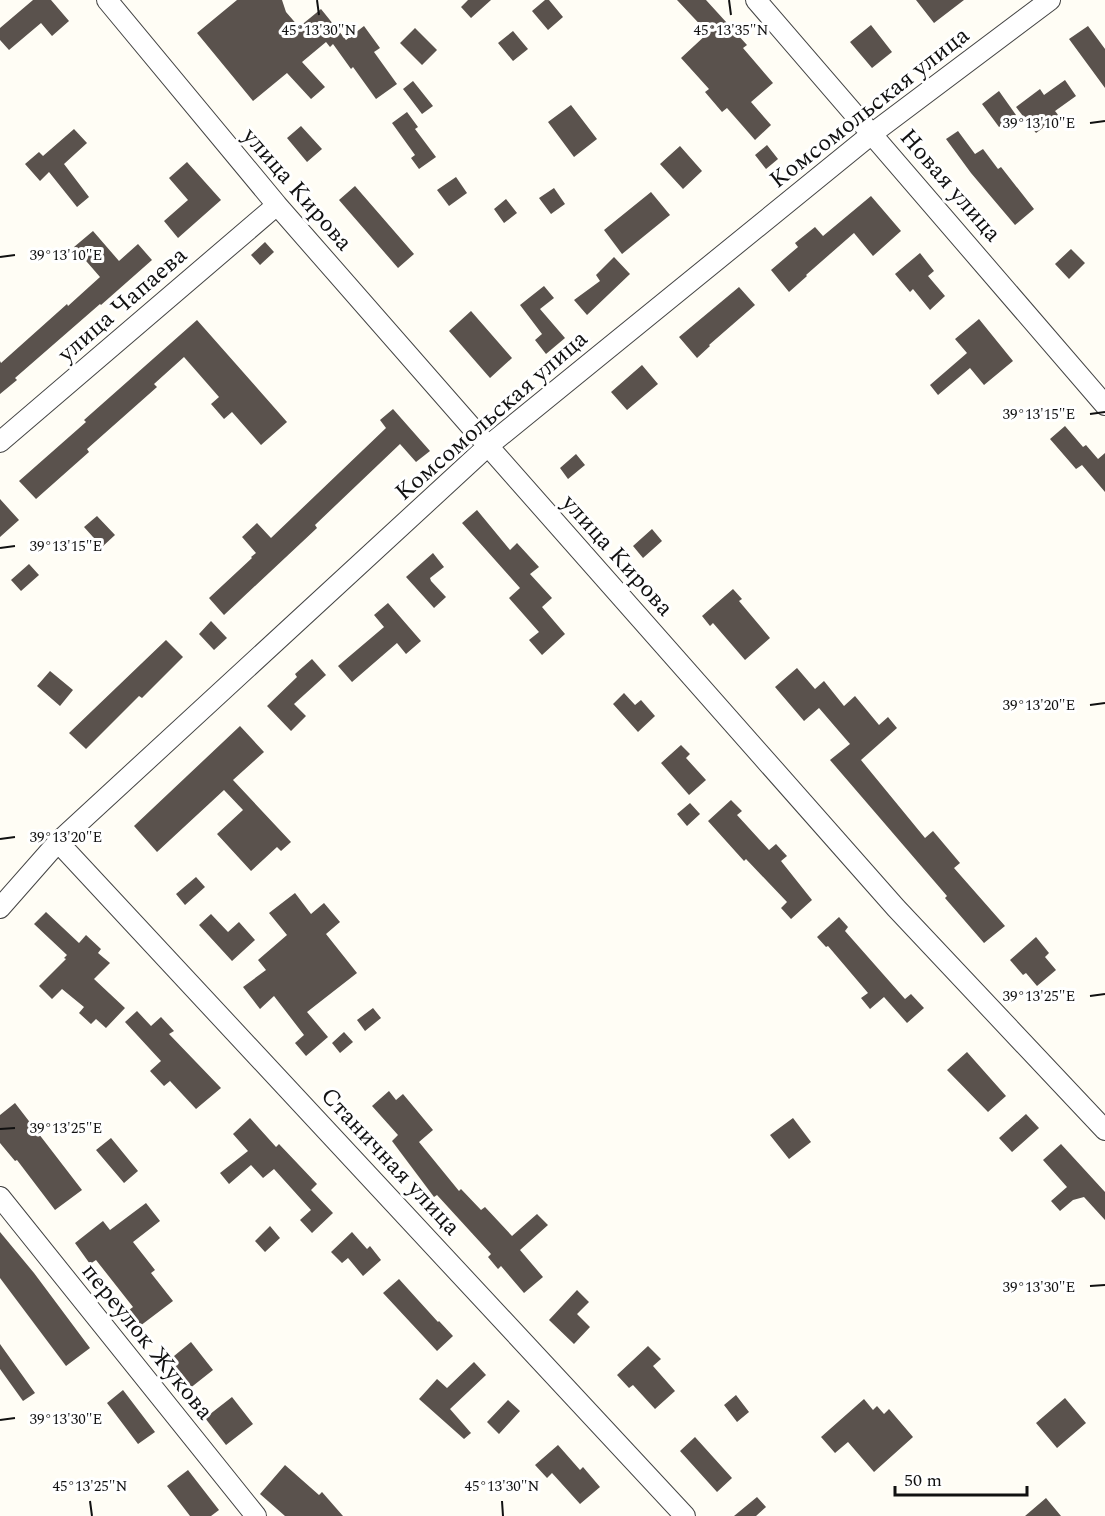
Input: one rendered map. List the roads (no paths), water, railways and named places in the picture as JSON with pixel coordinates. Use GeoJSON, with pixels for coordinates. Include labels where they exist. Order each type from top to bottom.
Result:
{"type":"FeatureCollection","features":[{"type":"Feature","properties":{"kind":"street","name":"улица Кирова"},"geometry":{"type":"LineString","coordinates":[[107,0],[277,205],[896,908],[1105,1130]]}},
{"type":"Feature","properties":{"kind":"street","name":"Новая улица"},"geometry":{"type":"LineString","coordinates":[[756,0],[873,133],[1105,405]]}},
{"type":"Feature","properties":{"kind":"street","name":"Комсомольская улица"},"geometry":{"type":"LineString","coordinates":[[0,908],[58,842],[488,446],[873,133],[1050,0]]}},
{"type":"Feature","properties":{"kind":"street","name":"улица Чапаева"},"geometry":{"type":"LineString","coordinates":[[0,442],[277,205]]}},
{"type":"Feature","properties":{"kind":"street","name":"Станичная улица"},"geometry":{"type":"LineString","coordinates":[[58,842],[686,1516]]}},
{"type":"Feature","properties":{"kind":"street","name":"переулок Жукова"},"geometry":{"type":"LineString","coordinates":[[0,1197],[256,1516]]}}]}
